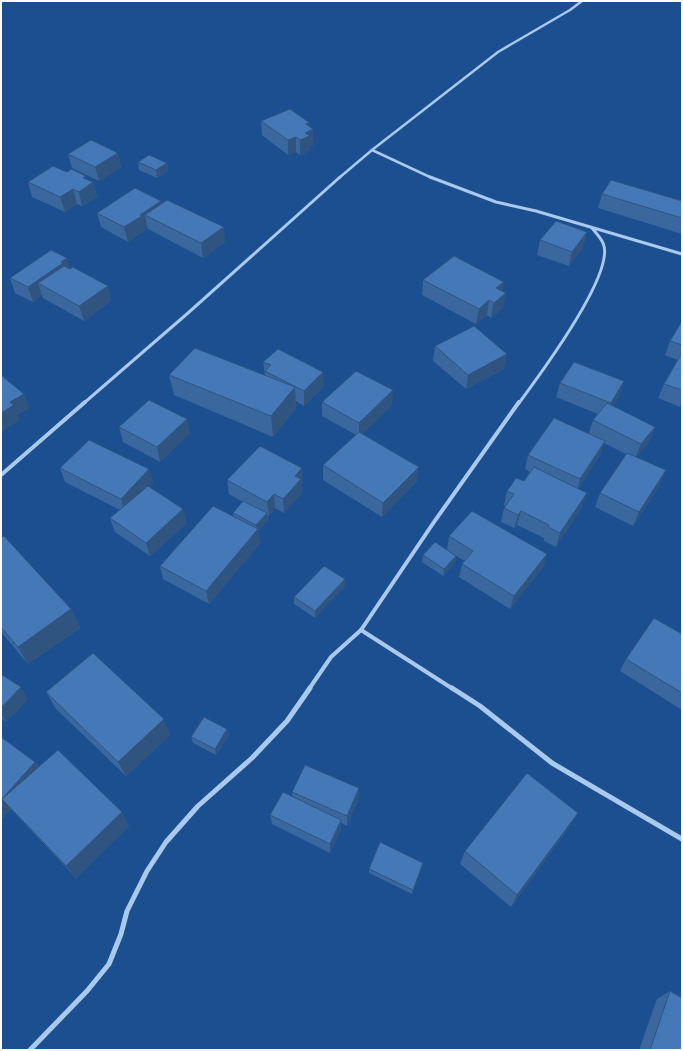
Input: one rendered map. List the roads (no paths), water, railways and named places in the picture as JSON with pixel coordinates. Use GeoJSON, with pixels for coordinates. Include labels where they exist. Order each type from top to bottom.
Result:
{"type":"FeatureCollection","features":[{"type":"Feature","properties":{"kind":"street"},"geometry":{"type":"LineString","coordinates":[[1,475],[188,314],[325,190],[372,150],[498,52],[570,10],[582,1]]}},
{"type":"Feature","properties":{"kind":"street"},"geometry":{"type":"LineString","coordinates":[[372,150],[434,179],[496,202],[536,211],[592,228],[629,237],[682,254]]}},
{"type":"Feature","properties":{"kind":"street"},"geometry":{"type":"LineString","coordinates":[[30,1050],[86,991],[109,964],[121,934],[127,911],[147,871],[166,842],[198,806],[252,758],[287,721],[331,657],[361,630],[434,522],[542,372],[579,315],[595,284],[604,256],[604,245],[592,228]]}},
{"type":"Feature","properties":{"kind":"street"},"geometry":{"type":"LineString","coordinates":[[361,630],[480,706],[528,743],[552,764],[682,839]]}}]}
